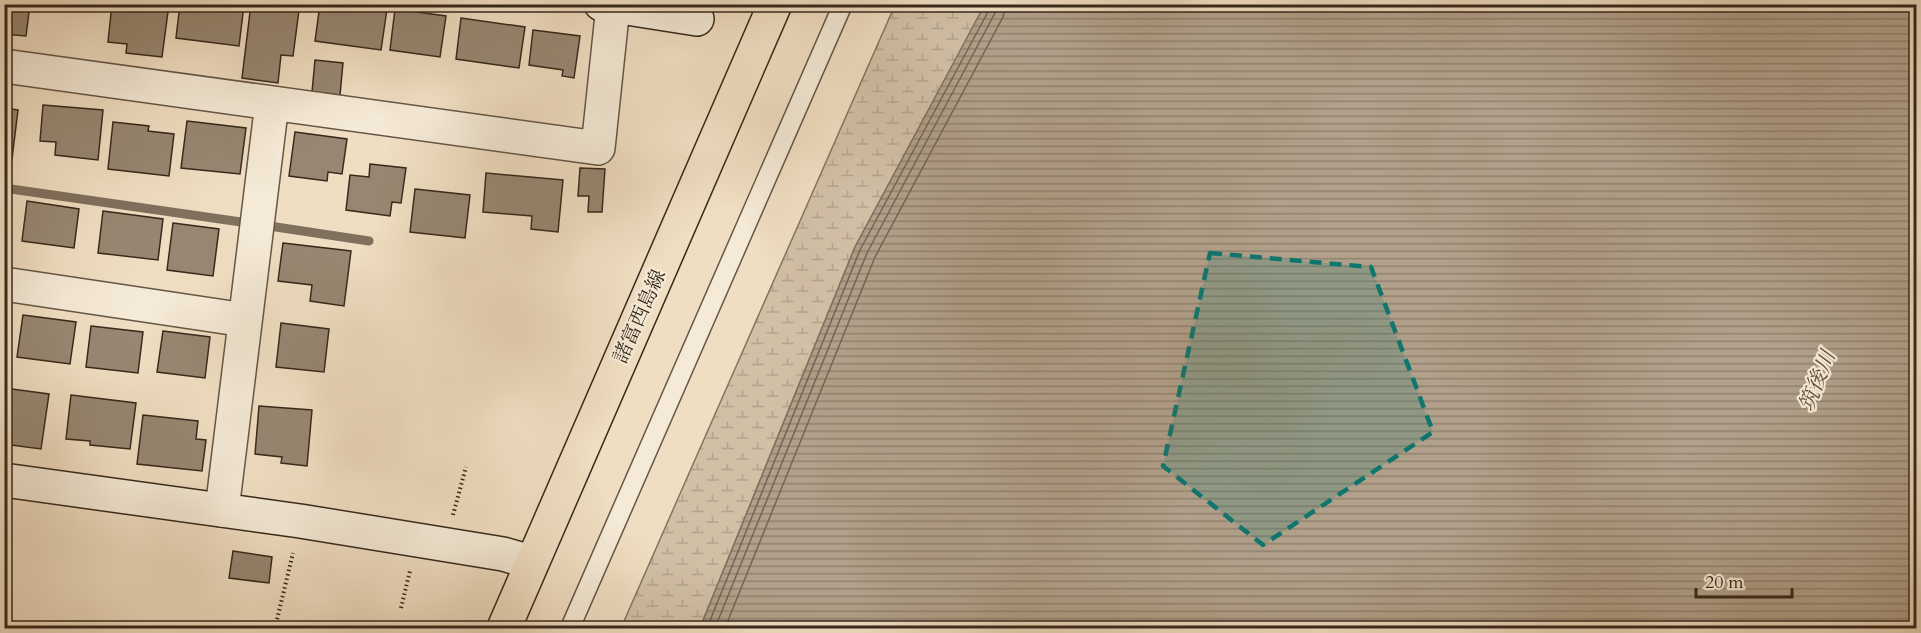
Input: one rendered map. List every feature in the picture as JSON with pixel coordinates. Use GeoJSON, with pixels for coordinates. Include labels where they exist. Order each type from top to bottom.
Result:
{"type":"FeatureCollection","features":[{"type":"Feature","properties":{"kind":"main road","name":"諸富西島線"},"geometry":{"type":"LineString","coordinates":[[504,628],[775,4]]}},
{"type":"Feature","properties":{"kind":"street"},"geometry":{"type":"LineString","coordinates":[[4,66],[598,148],[607,5],[697,19]]}},
{"type":"Feature","properties":{"kind":"street"},"geometry":{"type":"LineString","coordinates":[[222,510],[272,103]]}},
{"type":"Feature","properties":{"kind":"street"},"geometry":{"type":"LineString","coordinates":[[4,284],[245,320]]}},
{"type":"Feature","properties":{"kind":"street"},"geometry":{"type":"LineString","coordinates":[[4,480],[300,521],[502,554],[531,562]]}},
{"type":"Feature","properties":{"kind":"lane"},"geometry":{"type":"LineString","coordinates":[[570,628],[843,4]]}},
{"type":"Feature","properties":{"kind":"path"},"geometry":{"type":"LineString","coordinates":[[445,544],[466,466]]}},
{"type":"Feature","properties":{"kind":"path"},"geometry":{"type":"LineString","coordinates":[[275,628],[300,521]]}},
{"type":"Feature","properties":{"kind":"highlighted area"},"geometry":{"type":"Polygon","coordinates":[[[1210,253],[1371,267],[1433,432],[1263,545],[1163,466],[1210,253]]]}},
{"type":"Feature","properties":{"kind":"green space"},"geometry":{"type":"Polygon","coordinates":[[[895,5],[985,5],[855,247],[700,628],[621,628],[895,5]]]}},
{"type":"Feature","properties":{"kind":"water","name":"筑後川"},"geometry":{"type":"Polygon","coordinates":[[[985,4],[1916,5],[1916,628],[700,628],[855,247],[985,4]]]}},
{"type":"Feature","properties":{"kind":"building"},"geometry":{"type":"Polygon","coordinates":[[[4,4],[30,4],[26,36],[4,34],[4,4]]]}},
{"type":"Feature","properties":{"kind":"building"},"geometry":{"type":"Polygon","coordinates":[[[112,4],[169,4],[162,57],[126,53],[127,44],[108,42],[112,4]]]}},
{"type":"Feature","properties":{"kind":"building"},"geometry":{"type":"Polygon","coordinates":[[[180,4],[244,5],[239,46],[176,38],[180,4]]]}},
{"type":"Feature","properties":{"kind":"building"},"geometry":{"type":"Polygon","coordinates":[[[251,4],[288,4],[287,8],[299,10],[293,56],[281,55],[278,83],[242,78],[251,4]]]}},
{"type":"Feature","properties":{"kind":"building"},"geometry":{"type":"Polygon","coordinates":[[[320,4],[354,4],[387,9],[381,50],[315,41],[320,4]]]}},
{"type":"Feature","properties":{"kind":"building"},"geometry":{"type":"Polygon","coordinates":[[[395,9],[446,16],[440,57],[390,50],[395,9]]]}},
{"type":"Feature","properties":{"kind":"building"},"geometry":{"type":"Polygon","coordinates":[[[461,18],[525,27],[519,68],[456,59],[461,18]]]}},
{"type":"Feature","properties":{"kind":"building"},"geometry":{"type":"Polygon","coordinates":[[[533,30],[580,36],[574,78],[562,76],[563,70],[529,65],[533,30]]]}},
{"type":"Feature","properties":{"kind":"building"},"geometry":{"type":"Polygon","coordinates":[[[315,60],[343,63],[340,95],[312,92],[315,60]]]}},
{"type":"Feature","properties":{"kind":"building"},"geometry":{"type":"Polygon","coordinates":[[[43,105],[103,110],[98,160],[55,155],[56,142],[40,141],[43,105]]]}},
{"type":"Feature","properties":{"kind":"building"},"geometry":{"type":"Polygon","coordinates":[[[4,108],[18,110],[12,159],[4,158],[4,108]]]}},
{"type":"Feature","properties":{"kind":"building"},"geometry":{"type":"Polygon","coordinates":[[[187,121],[246,128],[240,174],[181,168],[187,121]]]}},
{"type":"Feature","properties":{"kind":"building"},"geometry":{"type":"Polygon","coordinates":[[[113,122],[149,126],[148,131],[174,134],[169,176],[108,169],[113,122]]]}},
{"type":"Feature","properties":{"kind":"building"},"geometry":{"type":"Polygon","coordinates":[[[295,132],[347,139],[342,174],[328,172],[327,181],[289,176],[295,132]]]}},
{"type":"Feature","properties":{"kind":"building"},"geometry":{"type":"Polygon","coordinates":[[[370,164],[406,168],[401,203],[392,202],[390,216],[346,210],[350,175],[369,177],[370,164]]]}},
{"type":"Feature","properties":{"kind":"building"},"geometry":{"type":"Polygon","coordinates":[[[580,168],[605,169],[602,212],[588,212],[589,196],[578,196],[580,168]]]}},
{"type":"Feature","properties":{"kind":"building"},"geometry":{"type":"Polygon","coordinates":[[[486,173],[563,180],[558,232],[531,229],[532,216],[483,212],[486,173]]]}},
{"type":"Feature","properties":{"kind":"building"},"geometry":{"type":"Polygon","coordinates":[[[415,189],[470,195],[465,238],[410,232],[415,189]]]}},
{"type":"Feature","properties":{"kind":"building"},"geometry":{"type":"Polygon","coordinates":[[[27,201],[79,209],[74,248],[22,241],[27,201]]]}},
{"type":"Feature","properties":{"kind":"building"},"geometry":{"type":"Polygon","coordinates":[[[103,211],[163,219],[158,260],[98,253],[103,211]]]}},
{"type":"Feature","properties":{"kind":"building"},"geometry":{"type":"Polygon","coordinates":[[[173,223],[219,229],[213,276],[167,270],[173,223]]]}},
{"type":"Feature","properties":{"kind":"building"},"geometry":{"type":"Polygon","coordinates":[[[283,243],[351,251],[344,306],[310,301],[312,285],[278,281],[283,243]]]}},
{"type":"Feature","properties":{"kind":"building"},"geometry":{"type":"Polygon","coordinates":[[[23,315],[76,322],[70,364],[17,357],[23,315]]]}},
{"type":"Feature","properties":{"kind":"building"},"geometry":{"type":"Polygon","coordinates":[[[281,323],[329,329],[324,372],[276,367],[281,323]]]}},
{"type":"Feature","properties":{"kind":"building"},"geometry":{"type":"Polygon","coordinates":[[[91,326],[143,332],[138,373],[86,367],[91,326]]]}},
{"type":"Feature","properties":{"kind":"building"},"geometry":{"type":"Polygon","coordinates":[[[163,331],[210,337],[205,378],[157,372],[163,331]]]}},
{"type":"Feature","properties":{"kind":"building"},"geometry":{"type":"Polygon","coordinates":[[[4,388],[49,394],[41,449],[4,444],[4,388]]]}},
{"type":"Feature","properties":{"kind":"building"},"geometry":{"type":"Polygon","coordinates":[[[71,395],[136,403],[130,449],[90,445],[90,441],[66,439],[71,395]]]}},
{"type":"Feature","properties":{"kind":"building"},"geometry":{"type":"Polygon","coordinates":[[[259,406],[312,410],[307,466],[281,463],[282,457],[255,454],[259,406]]]}},
{"type":"Feature","properties":{"kind":"building"},"geometry":{"type":"Polygon","coordinates":[[[143,415],[198,421],[196,439],[206,440],[202,471],[137,464],[143,415]]]}},
{"type":"Feature","properties":{"kind":"building"},"geometry":{"type":"Polygon","coordinates":[[[233,551],[272,557],[269,583],[229,578],[233,551]]]}},
{"type":"Feature","properties":{"kind":"waterway"},"geometry":{"type":"LineString","coordinates":[[4,188],[241,222]]}},
{"type":"Feature","properties":{"kind":"waterway"},"geometry":{"type":"LineString","coordinates":[[276,227],[369,241]]}}]}
